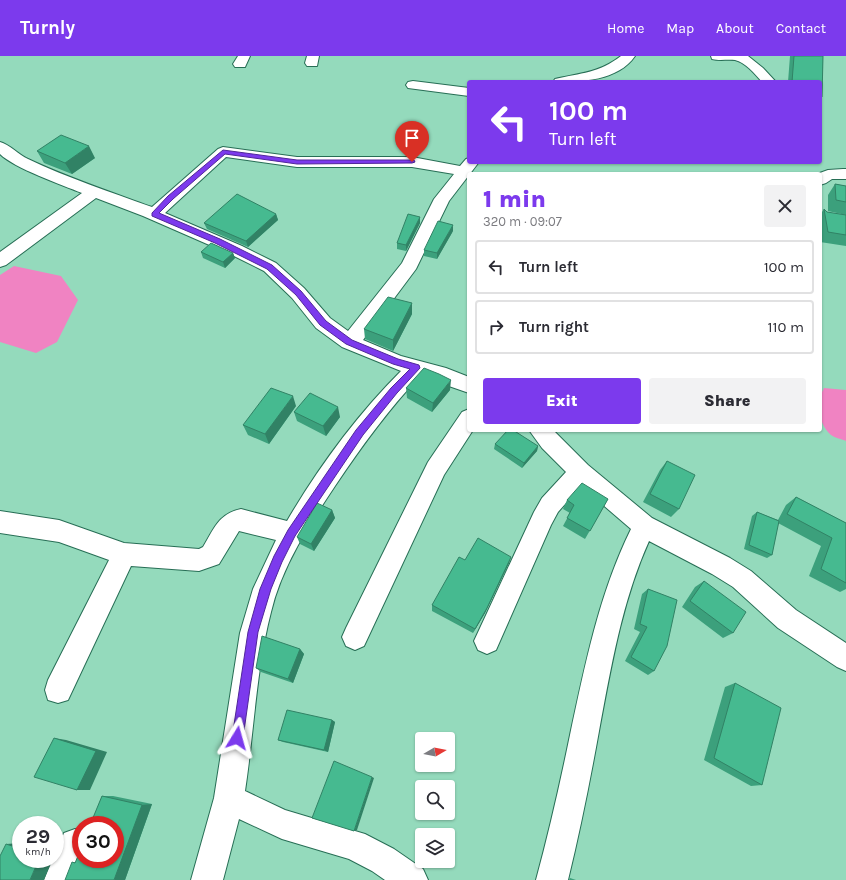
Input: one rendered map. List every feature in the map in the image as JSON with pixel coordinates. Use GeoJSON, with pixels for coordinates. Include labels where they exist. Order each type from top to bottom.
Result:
{"type":"FeatureCollection","features":[{"type":"Feature","properties":{"kind":"street"},"geometry":{"type":"LineString","coordinates":[[565,80],[600,67],[614,68],[629,56]]}},
{"type":"Feature","properties":{"kind":"street"},"geometry":{"type":"LineString","coordinates":[[717,56],[738,56],[748,61],[758,69],[767,80]]}},
{"type":"Feature","properties":{"kind":"street"},"geometry":{"type":"LineString","coordinates":[[412,85],[467,92]]}},
{"type":"Feature","properties":{"kind":"street"},"geometry":{"type":"LineString","coordinates":[[1,147],[8,154],[22,162],[94,192],[154,214],[217,241],[270,267],[298,293],[323,323],[349,342],[396,362],[467,384]]}},
{"type":"Feature","properties":{"kind":"street"},"geometry":{"type":"LineString","coordinates":[[154,214],[170,198],[223,152],[297,162],[412,162],[468,166]]}},
{"type":"Feature","properties":{"kind":"street"},"geometry":{"type":"LineString","coordinates":[[349,342],[410,265],[433,215],[450,188],[468,166]]}},
{"type":"Feature","properties":{"kind":"street"},"geometry":{"type":"LineString","coordinates":[[822,177],[829,174],[846,174]]}},
{"type":"Feature","properties":{"kind":"street"},"geometry":{"type":"LineString","coordinates":[[0,261],[94,192]]}},
{"type":"Feature","properties":{"kind":"street"},"geometry":{"type":"LineString","coordinates":[[207,880],[229,799],[253,632],[266,589],[291,533],[360,432],[394,390],[416,368]]}},
{"type":"Feature","properties":{"kind":"street"},"geometry":{"type":"LineString","coordinates":[[356,636],[436,469],[467,421]]}},
{"type":"Feature","properties":{"kind":"street"},"geometry":{"type":"LineString","coordinates":[[542,432],[580,472],[644,526],[714,562],[742,579],[788,619],[846,658]]}},
{"type":"Feature","properties":{"kind":"street"},"geometry":{"type":"LineString","coordinates":[[487,641],[542,519],[550,506],[580,472]]}},
{"type":"Feature","properties":{"kind":"street"},"geometry":{"type":"LineString","coordinates":[[0,522],[59,532],[124,554],[199,560],[211,556],[228,527],[231,523],[236,521],[241,520],[291,533]]}},
{"type":"Feature","properties":{"kind":"street"},"geometry":{"type":"LineString","coordinates":[[552,880],[580,760],[604,639],[618,585],[644,526]]}},
{"type":"Feature","properties":{"kind":"street"},"geometry":{"type":"LineString","coordinates":[[58,690],[124,554]]}},
{"type":"Feature","properties":{"kind":"street"},"geometry":{"type":"LineString","coordinates":[[229,799],[282,824],[354,845],[383,860],[412,880]]}},
{"type":"Feature","properties":{"kind":"street"},"geometry":{"type":"LineString","coordinates":[[60,880],[72,849]]}},
{"type":"Feature","properties":{"kind":"shaded area"},"geometry":{"type":"Polygon","coordinates":[[[14,266],[61,276],[78,300],[57,342],[36,353],[0,342],[0,275],[14,266]]]}},
{"type":"Feature","properties":{"kind":"shaded area"},"geometry":{"type":"Polygon","coordinates":[[[824,388],[846,390],[846,441],[831,435],[823,425],[822,392],[824,388]]]}},
{"type":"Feature","properties":{"kind":"building"},"geometry":{"type":"Polygon","coordinates":[[[794,56],[823,56],[822,97],[822,80],[792,80],[794,56]]]}},
{"type":"Feature","properties":{"kind":"building"},"geometry":{"type":"Polygon","coordinates":[[[61,135],[89,146],[65,163],[37,151],[61,135]]]}},
{"type":"Feature","properties":{"kind":"building"},"geometry":{"type":"Polygon","coordinates":[[[835,184],[846,186],[846,202],[836,200],[835,184]]]}},
{"type":"Feature","properties":{"kind":"building"},"geometry":{"type":"Polygon","coordinates":[[[237,194],[276,214],[246,241],[204,223],[237,194]]]}},
{"type":"Feature","properties":{"kind":"building"},"geometry":{"type":"Polygon","coordinates":[[[824,209],[827,212],[846,215],[846,235],[828,232],[824,209]]]}},
{"type":"Feature","properties":{"kind":"building"},"geometry":{"type":"Polygon","coordinates":[[[408,214],[420,217],[406,245],[397,243],[408,214]]]}},
{"type":"Feature","properties":{"kind":"building"},"geometry":{"type":"Polygon","coordinates":[[[438,221],[453,225],[437,253],[424,250],[438,221]]]}},
{"type":"Feature","properties":{"kind":"building"},"geometry":{"type":"Polygon","coordinates":[[[211,243],[233,253],[223,262],[201,252],[211,243]]]}},
{"type":"Feature","properties":{"kind":"building"},"geometry":{"type":"Polygon","coordinates":[[[388,297],[412,303],[393,340],[364,329],[388,297]]]}},
{"type":"Feature","properties":{"kind":"building"},"geometry":{"type":"Polygon","coordinates":[[[424,368],[451,380],[433,403],[406,388],[424,368]]]}},
{"type":"Feature","properties":{"kind":"building"},"geometry":{"type":"Polygon","coordinates":[[[271,388],[293,396],[265,434],[243,425],[271,388]]]}},
{"type":"Feature","properties":{"kind":"building"},"geometry":{"type":"Polygon","coordinates":[[[310,393],[338,407],[323,426],[294,412],[310,393]]]}},
{"type":"Feature","properties":{"kind":"building"},"geometry":{"type":"Polygon","coordinates":[[[506,432],[516,432],[538,446],[524,463],[495,444],[506,432]]]}},
{"type":"Feature","properties":{"kind":"building"},"geometry":{"type":"Polygon","coordinates":[[[667,461],[695,475],[679,509],[650,494],[667,461]]]}},
{"type":"Feature","properties":{"kind":"building"},"geometry":{"type":"Polygon","coordinates":[[[582,483],[608,499],[590,531],[567,518],[574,505],[567,500],[582,483]]]}},
{"type":"Feature","properties":{"kind":"building"},"geometry":{"type":"Polygon","coordinates":[[[796,497],[846,523],[846,583],[821,569],[832,538],[787,514],[796,497]]]}},
{"type":"Feature","properties":{"kind":"building"},"geometry":{"type":"Polygon","coordinates":[[[317,503],[332,510],[311,544],[297,537],[317,503]]]}},
{"type":"Feature","properties":{"kind":"building"},"geometry":{"type":"Polygon","coordinates":[[[757,512],[779,521],[772,555],[749,545],[757,512]]]}},
{"type":"Feature","properties":{"kind":"building"},"geometry":{"type":"Polygon","coordinates":[[[478,538],[511,557],[487,608],[475,629],[432,605],[459,557],[465,560],[478,538]]]}},
{"type":"Feature","properties":{"kind":"building"},"geometry":{"type":"Polygon","coordinates":[[[704,581],[746,612],[733,633],[690,601],[704,581]]]}},
{"type":"Feature","properties":{"kind":"building"},"geometry":{"type":"Polygon","coordinates":[[[648,589],[677,600],[667,646],[654,671],[631,657],[647,627],[640,624],[648,589]]]}},
{"type":"Feature","properties":{"kind":"building"},"geometry":{"type":"Polygon","coordinates":[[[262,636],[300,649],[288,679],[256,668],[262,636]]]}},
{"type":"Feature","properties":{"kind":"building"},"geometry":{"type":"Polygon","coordinates":[[[735,683],[781,708],[762,785],[714,758],[735,683]]]}},
{"type":"Feature","properties":{"kind":"building"},"geometry":{"type":"Polygon","coordinates":[[[287,710],[332,720],[324,750],[278,740],[287,710]]]}},
{"type":"Feature","properties":{"kind":"building"},"geometry":{"type":"Polygon","coordinates":[[[54,738],[96,751],[77,790],[34,777],[54,738]]]}},
{"type":"Feature","properties":{"kind":"building"},"geometry":{"type":"Polygon","coordinates":[[[334,761],[372,777],[354,831],[312,818],[334,761]]]}},
{"type":"Feature","properties":{"kind":"building"},"geometry":{"type":"Polygon","coordinates":[[[102,796],[142,805],[124,853],[124,816],[94,816],[102,796]]]}},
{"type":"Feature","properties":{"kind":"building"},"geometry":{"type":"Polygon","coordinates":[[[6,844],[12,846],[12,868],[35,868],[30,880],[0,880],[0,856],[6,844]]]}},
{"type":"Feature","properties":{"kind":"building"},"geometry":{"type":"Polygon","coordinates":[[[72,862],[72,868],[118,868],[114,880],[65,880],[72,862]]]}},
{"type":"Feature","properties":{"kind":"route"},"geometry":{"type":"LineString","coordinates":[[237,738],[253,632],[266,589],[278,559],[291,533],[360,432],[394,390],[416,368],[396,362],[349,342],[323,323],[298,293],[270,267],[217,241],[154,214],[170,198],[223,152],[297,162],[412,162]]}}]}
